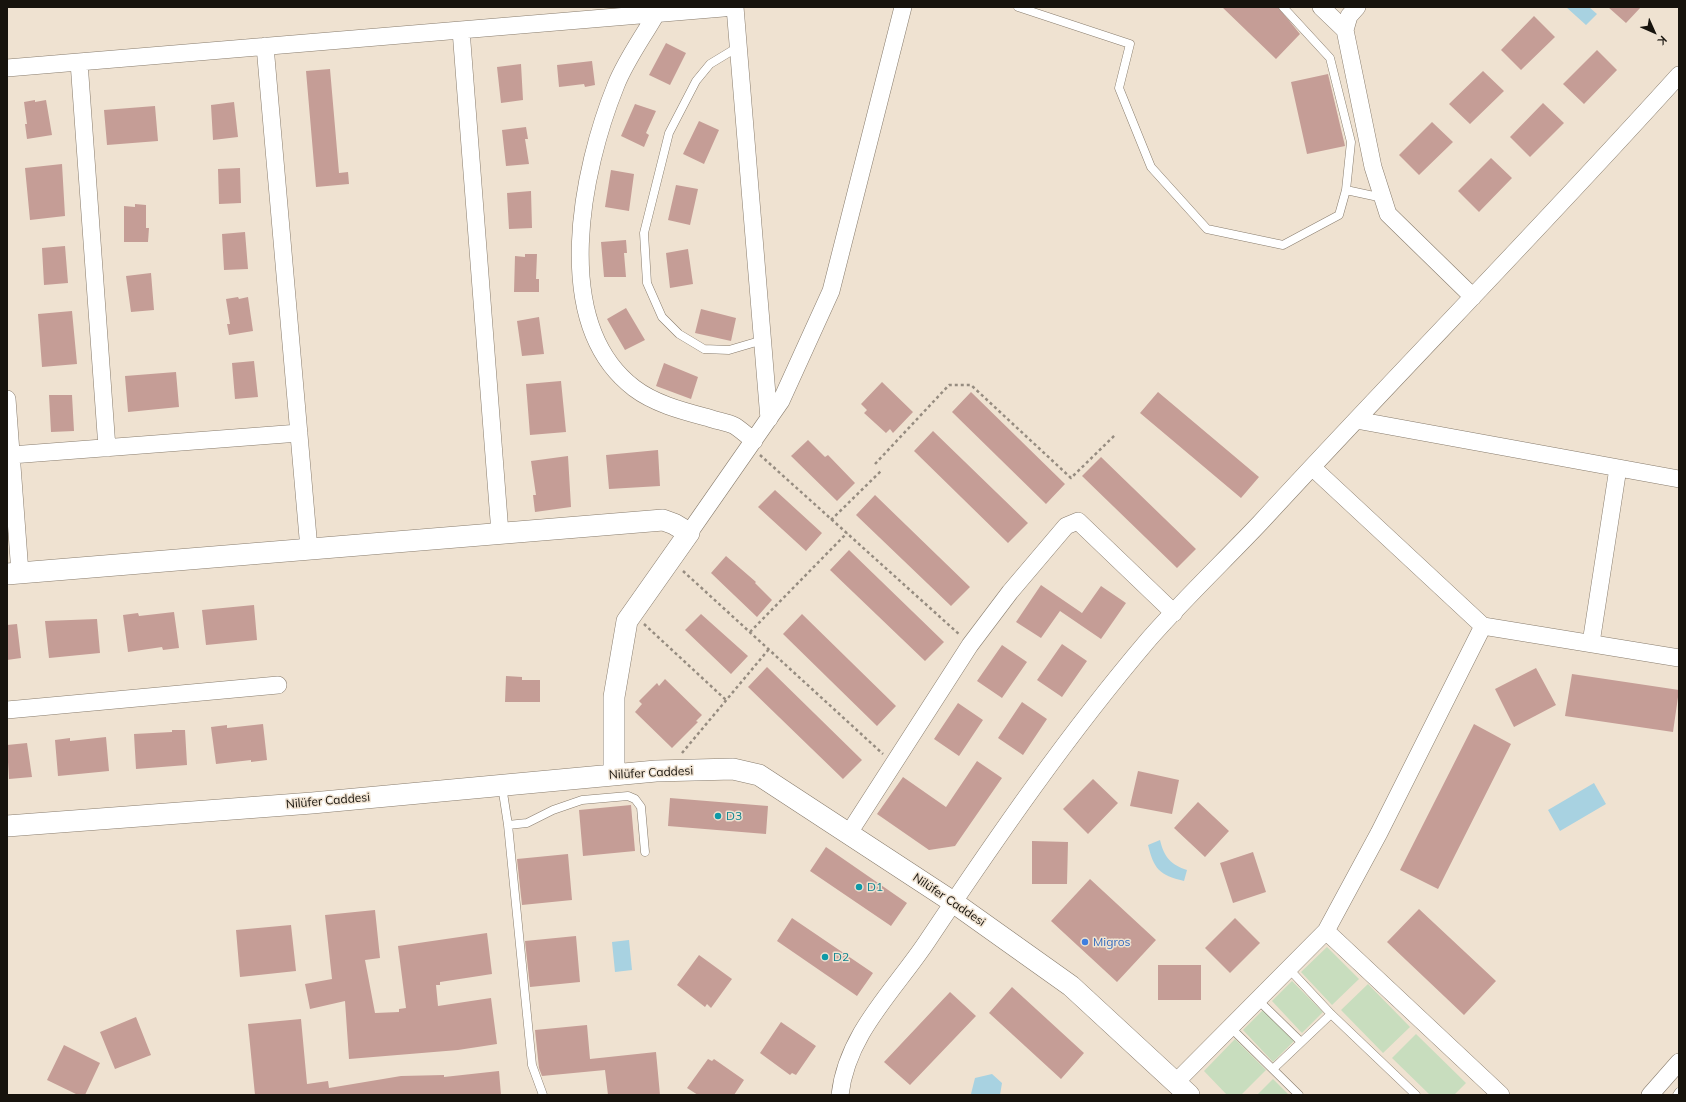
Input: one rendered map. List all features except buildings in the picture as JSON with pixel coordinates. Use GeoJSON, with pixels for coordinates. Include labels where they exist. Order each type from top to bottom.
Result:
{"type":"FeatureCollection","features":[{"type":"Feature","properties":{"kind":"street"},"geometry":{"type":"LineString","coordinates":[[7,68],[735,7],[769,419]]}},
{"type":"Feature","properties":{"kind":"street"},"geometry":{"type":"LineString","coordinates":[[614,775],[614,697],[628,621],[781,401],[831,291],[903,7]]}},
{"type":"Feature","properties":{"kind":"street"},"geometry":{"type":"LineString","coordinates":[[1321,7],[1345,30]]}},
{"type":"Feature","properties":{"kind":"street"},"geometry":{"type":"LineString","coordinates":[[1357,7],[1349,16],[1345,30],[1373,167],[1388,214],[1473,297]]}},
{"type":"Feature","properties":{"kind":"street"},"geometry":{"type":"LineString","coordinates":[[656,14],[617,84],[599,133],[584,200],[580,270],[589,323],[607,361],[634,388],[670,407],[734,426],[752,444]]}},
{"type":"Feature","properties":{"kind":"street"},"geometry":{"type":"LineString","coordinates":[[461,30],[500,533]]}},
{"type":"Feature","properties":{"kind":"street"},"geometry":{"type":"LineString","coordinates":[[265,46],[309,549]]}},
{"type":"Feature","properties":{"kind":"street"},"geometry":{"type":"LineString","coordinates":[[79,62],[107,448]]}},
{"type":"Feature","properties":{"kind":"street"},"geometry":{"type":"LineString","coordinates":[[840,1095],[844,1070],[853,1048],[869,1019],[924,946],[953,902],[1050,765],[1146,643],[1547,219],[1679,75]]}},
{"type":"Feature","properties":{"kind":"street"},"geometry":{"type":"LineString","coordinates":[[7,399],[11,455],[14,573],[663,520],[674,524],[689,533]]}},
{"type":"Feature","properties":{"kind":"street"},"geometry":{"type":"LineString","coordinates":[[1356,420],[1679,479]]}},
{"type":"Feature","properties":{"kind":"street"},"geometry":{"type":"LineString","coordinates":[[11,455],[299,433]]}},
{"type":"Feature","properties":{"kind":"street"},"geometry":{"type":"LineString","coordinates":[[1312,467],[1483,626],[1679,658]]}},
{"type":"Feature","properties":{"kind":"street"},"geometry":{"type":"LineString","coordinates":[[1591,643],[1618,468]]}},
{"type":"Feature","properties":{"kind":"street"},"geometry":{"type":"LineString","coordinates":[[849,833],[970,645],[1010,592],[1066,526],[1078,521],[1174,613]]}},
{"type":"Feature","properties":{"kind":"street"},"geometry":{"type":"LineString","coordinates":[[1182,1089],[1231,1028],[1326,931],[1379,833],[1483,626]]}},
{"type":"Feature","properties":{"kind":"street"},"geometry":{"type":"LineString","coordinates":[[7,710],[278,685]]}},
{"type":"Feature","properties":{"kind":"street","name":"Nilüfer Caddesi"},"geometry":{"type":"LineString","coordinates":[[7,826],[312,803],[614,775],[668,771],[733,769],[759,775],[953,902],[1071,986],[1182,1089]]}},
{"type":"Feature","properties":{"kind":"street"},"geometry":{"type":"LineString","coordinates":[[1326,931],[1501,1095]]}},
{"type":"Feature","properties":{"kind":"street"},"geometry":{"type":"LineString","coordinates":[[1650,1095],[1679,1062]]}},
{"type":"Feature","properties":{"kind":"lane"},"geometry":{"type":"LineString","coordinates":[[1018,7],[1130,44],[1119,88],[1151,167],[1207,229],[1283,245],[1339,215],[1346,190],[1351,142],[1330,58],[1283,7]]}},
{"type":"Feature","properties":{"kind":"lane"},"geometry":{"type":"LineString","coordinates":[[738,47],[710,64],[696,81],[669,133],[644,233],[647,283],[662,318],[679,334],[704,349],[729,350],[763,340]]}},
{"type":"Feature","properties":{"kind":"lane"},"geometry":{"type":"LineString","coordinates":[[1346,190],[1383,198]]}},
{"type":"Feature","properties":{"kind":"lane"},"geometry":{"type":"LineString","coordinates":[[502,785],[508,825],[532,1065],[542,1095]]}},
{"type":"Feature","properties":{"kind":"lane"},"geometry":{"type":"LineString","coordinates":[[508,825],[527,824],[554,810],[582,800],[628,796],[635,799],[641,807],[645,852]]}},
{"type":"Feature","properties":{"kind":"lane"},"geometry":{"type":"LineString","coordinates":[[1289,969],[1331,1014],[1416,1095]]}},
{"type":"Feature","properties":{"kind":"lane"},"geometry":{"type":"LineString","coordinates":[[1259,1001],[1301,1042]]}},
{"type":"Feature","properties":{"kind":"lane"},"geometry":{"type":"LineString","coordinates":[[1273,1069],[1331,1014]]}},
{"type":"Feature","properties":{"kind":"lane"},"geometry":{"type":"LineString","coordinates":[[1231,1028],[1299,1095]]}},
{"type":"Feature","properties":{"kind":"path"},"geometry":{"type":"LineString","coordinates":[[876,464],[949,385],[971,386],[1071,478],[1115,435]]}},
{"type":"Feature","properties":{"kind":"path"},"geometry":{"type":"LineString","coordinates":[[752,444],[832,520],[970,645]]}},
{"type":"Feature","properties":{"kind":"path"},"geometry":{"type":"LineString","coordinates":[[832,520],[882,470]]}},
{"type":"Feature","properties":{"kind":"path"},"geometry":{"type":"LineString","coordinates":[[750,632],[847,533]]}},
{"type":"Feature","properties":{"kind":"path"},"geometry":{"type":"LineString","coordinates":[[671,559],[894,764]]}},
{"type":"Feature","properties":{"kind":"path"},"geometry":{"type":"LineString","coordinates":[[633,613],[726,700]]}},
{"type":"Feature","properties":{"kind":"path"},"geometry":{"type":"LineString","coordinates":[[668,771],[769,649]]}},
{"type":"Feature","properties":{"kind":"green space"},"geometry":{"type":"Polygon","coordinates":[[[1327,947],[1359,979],[1332,1005],[1301,972],[1327,947]]]}},
{"type":"Feature","properties":{"kind":"green space"},"geometry":{"type":"Polygon","coordinates":[[[1292,981],[1323,1012],[1302,1033],[1272,1001],[1292,981]]]}},
{"type":"Feature","properties":{"kind":"green space"},"geometry":{"type":"Polygon","coordinates":[[[1368,984],[1410,1027],[1383,1053],[1341,1010],[1368,984]]]}},
{"type":"Feature","properties":{"kind":"green space"},"geometry":{"type":"Polygon","coordinates":[[[1263,1010],[1294,1041],[1273,1062],[1243,1030],[1263,1010]]]}},
{"type":"Feature","properties":{"kind":"green space"},"geometry":{"type":"Polygon","coordinates":[[[1416,1034],[1466,1083],[1454,1095],[1430,1095],[1392,1058],[1416,1034]]]}},
{"type":"Feature","properties":{"kind":"green space"},"geometry":{"type":"Polygon","coordinates":[[[1235,1039],[1266,1070],[1241,1095],[1227,1095],[1204,1071],[1235,1039]]]}},
{"type":"Feature","properties":{"kind":"green space"},"geometry":{"type":"Polygon","coordinates":[[[1273,1079],[1289,1095],[1257,1095],[1273,1079]]]}},
{"type":"Feature","properties":{"kind":"water"},"geometry":{"type":"Polygon","coordinates":[[[1566,7],[1589,7],[1597,14],[1586,25],[1566,7]]]}},
{"type":"Feature","properties":{"kind":"water"},"geometry":{"type":"Polygon","coordinates":[[[1594,783],[1606,804],[1560,831],[1548,810],[1594,783]]]}},
{"type":"Feature","properties":{"kind":"water"},"geometry":{"type":"Polygon","coordinates":[[[1160,840],[1169,860],[1177,866],[1187,870],[1184,881],[1163,873],[1155,865],[1148,845],[1160,840]]]}},
{"type":"Feature","properties":{"kind":"water"},"geometry":{"type":"Polygon","coordinates":[[[629,940],[632,970],[615,972],[612,942],[629,940]]]}},
{"type":"Feature","properties":{"kind":"water"},"geometry":{"type":"Polygon","coordinates":[[[992,1074],[1002,1083],[1000,1095],[971,1094],[975,1078],[992,1074]]]}},
{"type":"Feature","properties":{"kind":"place","name":"D3"},"geometry":{"type":"Point","coordinates":[718,816]}},
{"type":"Feature","properties":{"kind":"place","name":"D1"},"geometry":{"type":"Point","coordinates":[859,887]}},
{"type":"Feature","properties":{"kind":"place","name":"Migros"},"geometry":{"type":"Point","coordinates":[1085,942]}},
{"type":"Feature","properties":{"kind":"place","name":"D2"},"geometry":{"type":"Point","coordinates":[825,957]}}]}
